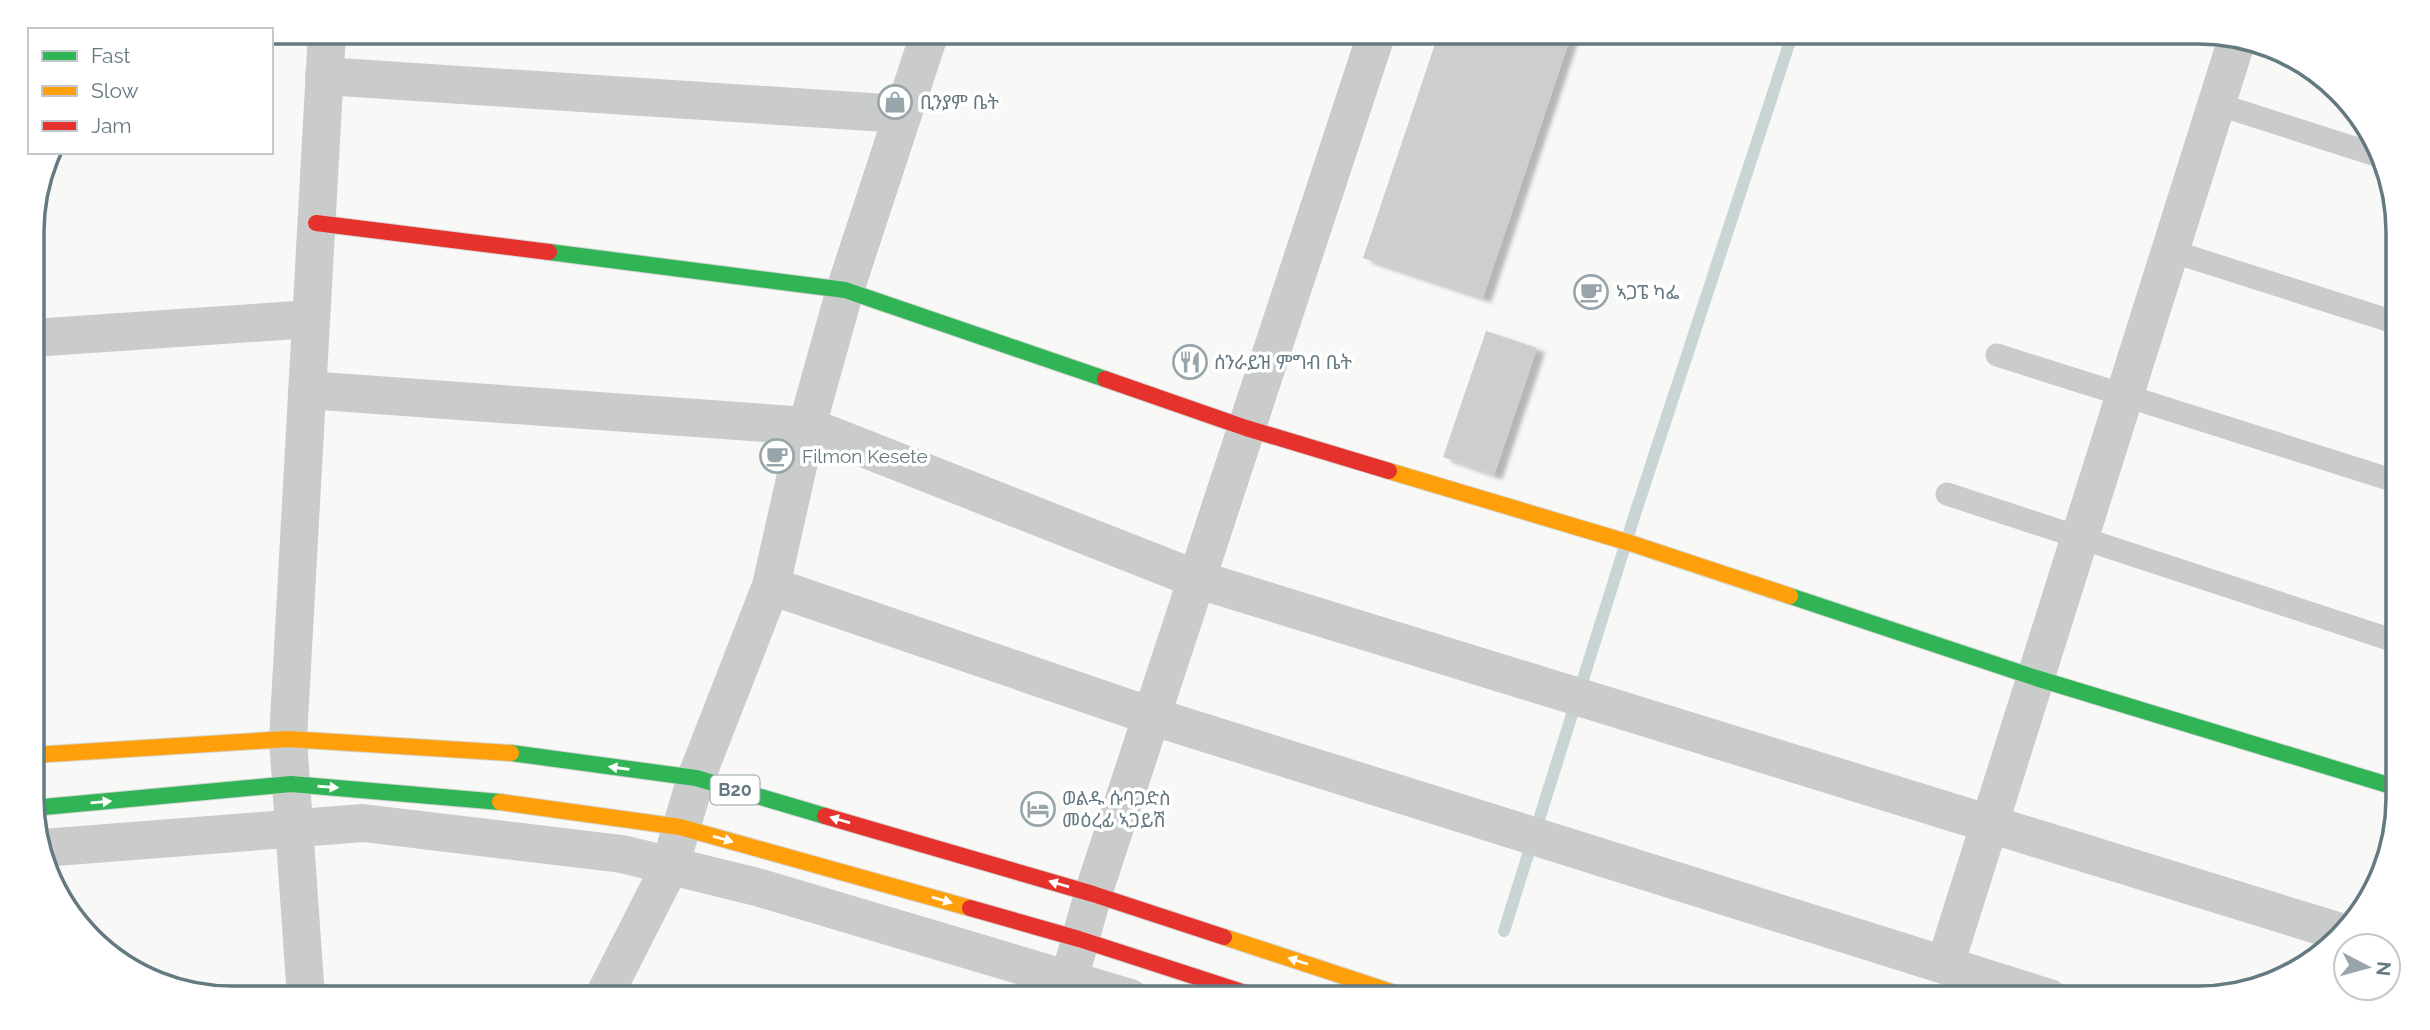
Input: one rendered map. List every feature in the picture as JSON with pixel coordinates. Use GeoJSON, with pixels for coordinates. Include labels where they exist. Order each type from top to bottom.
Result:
{"type":"FeatureCollection","features":[{"type":"Feature","properties":{"kind":"main road"},"geometry":{"type":"LineString","coordinates":[[316,223],[845,290],[1246,428],[1630,543],[2036,678],[2386,784]]}},
{"type":"Feature","properties":{"kind":"main road","name":"B20"},"geometry":{"type":"LineString","coordinates":[[44,754],[288,739],[488,750],[696,778],[1093,894],[1198,934],[1370,986]]}},
{"type":"Feature","properties":{"kind":"main road"},"geometry":{"type":"LineString","coordinates":[[44,807],[291,784],[474,798],[680,827],[1188,968],[1232,986]]}},
{"type":"Feature","properties":{"kind":"street"},"geometry":{"type":"LineString","coordinates":[[305,986],[288,739],[326,44]]}},
{"type":"Feature","properties":{"kind":"street"},"geometry":{"type":"LineString","coordinates":[[609,986],[670,866],[696,778],[771,586],[807,426],[845,290],[926,44]]}},
{"type":"Feature","properties":{"kind":"street"},"geometry":{"type":"LineString","coordinates":[[1067,986],[1093,894],[1373,44]]}},
{"type":"Feature","properties":{"kind":"street"},"geometry":{"type":"LineString","coordinates":[[1945,965],[2235,47]]}},
{"type":"Feature","properties":{"kind":"street"},"geometry":{"type":"LineString","coordinates":[[324,76],[901,114]]}},
{"type":"Feature","properties":{"kind":"street"},"geometry":{"type":"LineString","coordinates":[[44,337],[311,319]]}},
{"type":"Feature","properties":{"kind":"street"},"geometry":{"type":"LineString","coordinates":[[307,390],[807,426],[1196,579],[1989,826],[2332,929]]}},
{"type":"Feature","properties":{"kind":"street"},"geometry":{"type":"LineString","coordinates":[[771,586],[1151,716],[2011,986]]}},
{"type":"Feature","properties":{"kind":"street"},"geometry":{"type":"LineString","coordinates":[[50,847],[363,823],[622,854],[757,887],[1057,986]]}},
{"type":"Feature","properties":{"kind":"lane"},"geometry":{"type":"LineString","coordinates":[[2217,104],[2368,153]]}},
{"type":"Feature","properties":{"kind":"lane"},"geometry":{"type":"LineString","coordinates":[[2171,251],[2386,320]]}},
{"type":"Feature","properties":{"kind":"lane"},"geometry":{"type":"LineString","coordinates":[[1997,355],[2386,478]]}},
{"type":"Feature","properties":{"kind":"lane"},"geometry":{"type":"LineString","coordinates":[[1947,494],[2386,638]]}},
{"type":"Feature","properties":{"kind":"building"},"geometry":{"type":"Polygon","coordinates":[[[1435,44],[1568,44],[1483,298],[1363,258],[1435,44]]]}},
{"type":"Feature","properties":{"kind":"building"},"geometry":{"type":"Polygon","coordinates":[[[1486,331],[1537,348],[1494,475],[1443,457],[1486,331]]]}},
{"type":"Feature","properties":{"kind":"waterway"},"geometry":{"type":"LineString","coordinates":[[1504,931],[1635,514],[1789,44]]}},
{"type":"Feature","properties":{"kind":"traffic: fast"},"geometry":{"type":"LineString","coordinates":[[549,252],[845,290],[1105,379]]}},
{"type":"Feature","properties":{"kind":"traffic: fast"},"geometry":{"type":"LineString","coordinates":[[1790,596],[2036,678],[2386,784]]}},
{"type":"Feature","properties":{"kind":"traffic: fast"},"geometry":{"type":"LineString","coordinates":[[511,753],[696,778],[825,816]]}},
{"type":"Feature","properties":{"kind":"traffic: fast"},"geometry":{"type":"LineString","coordinates":[[44,807],[291,784],[500,802]]}},
{"type":"Feature","properties":{"kind":"traffic: slow"},"geometry":{"type":"LineString","coordinates":[[1389,471],[1630,543],[1790,596]]}},
{"type":"Feature","properties":{"kind":"traffic: slow"},"geometry":{"type":"LineString","coordinates":[[44,754],[288,739],[511,753]]}},
{"type":"Feature","properties":{"kind":"traffic: slow"},"geometry":{"type":"LineString","coordinates":[[500,802],[680,827],[970,908]]}},
{"type":"Feature","properties":{"kind":"traffic: slow"},"geometry":{"type":"LineString","coordinates":[[1224,937],[1373,986]]}},
{"type":"Feature","properties":{"kind":"traffic: jam"},"geometry":{"type":"LineString","coordinates":[[316,223],[549,252]]}},
{"type":"Feature","properties":{"kind":"traffic: jam"},"geometry":{"type":"LineString","coordinates":[[1105,379],[1246,428],[1389,471]]}},
{"type":"Feature","properties":{"kind":"traffic: jam"},"geometry":{"type":"LineString","coordinates":[[825,816],[1093,894],[1224,937]]}},
{"type":"Feature","properties":{"kind":"traffic: jam"},"geometry":{"type":"LineString","coordinates":[[970,908],[1079,939],[1224,986]]}},
{"type":"Feature","properties":{"kind":"place","name":"ቢንያም ቤት"},"geometry":{"type":"Point","coordinates":[895,102]}},
{"type":"Feature","properties":{"kind":"place","name":"ኣጋፔ ካፌ"},"geometry":{"type":"Point","coordinates":[1591,292]}},
{"type":"Feature","properties":{"kind":"place","name":"ሰንራይዝ ምግብ ቤት"},"geometry":{"type":"Point","coordinates":[1190,362]}},
{"type":"Feature","properties":{"kind":"place","name":"Filmon Kesete"},"geometry":{"type":"Point","coordinates":[777,456]}},
{"type":"Feature","properties":{"kind":"place","name":"ወልዱ ሱባጋድስ መዕረፊ ኣጋይሽ"},"geometry":{"type":"Point","coordinates":[1038,809]}}]}
